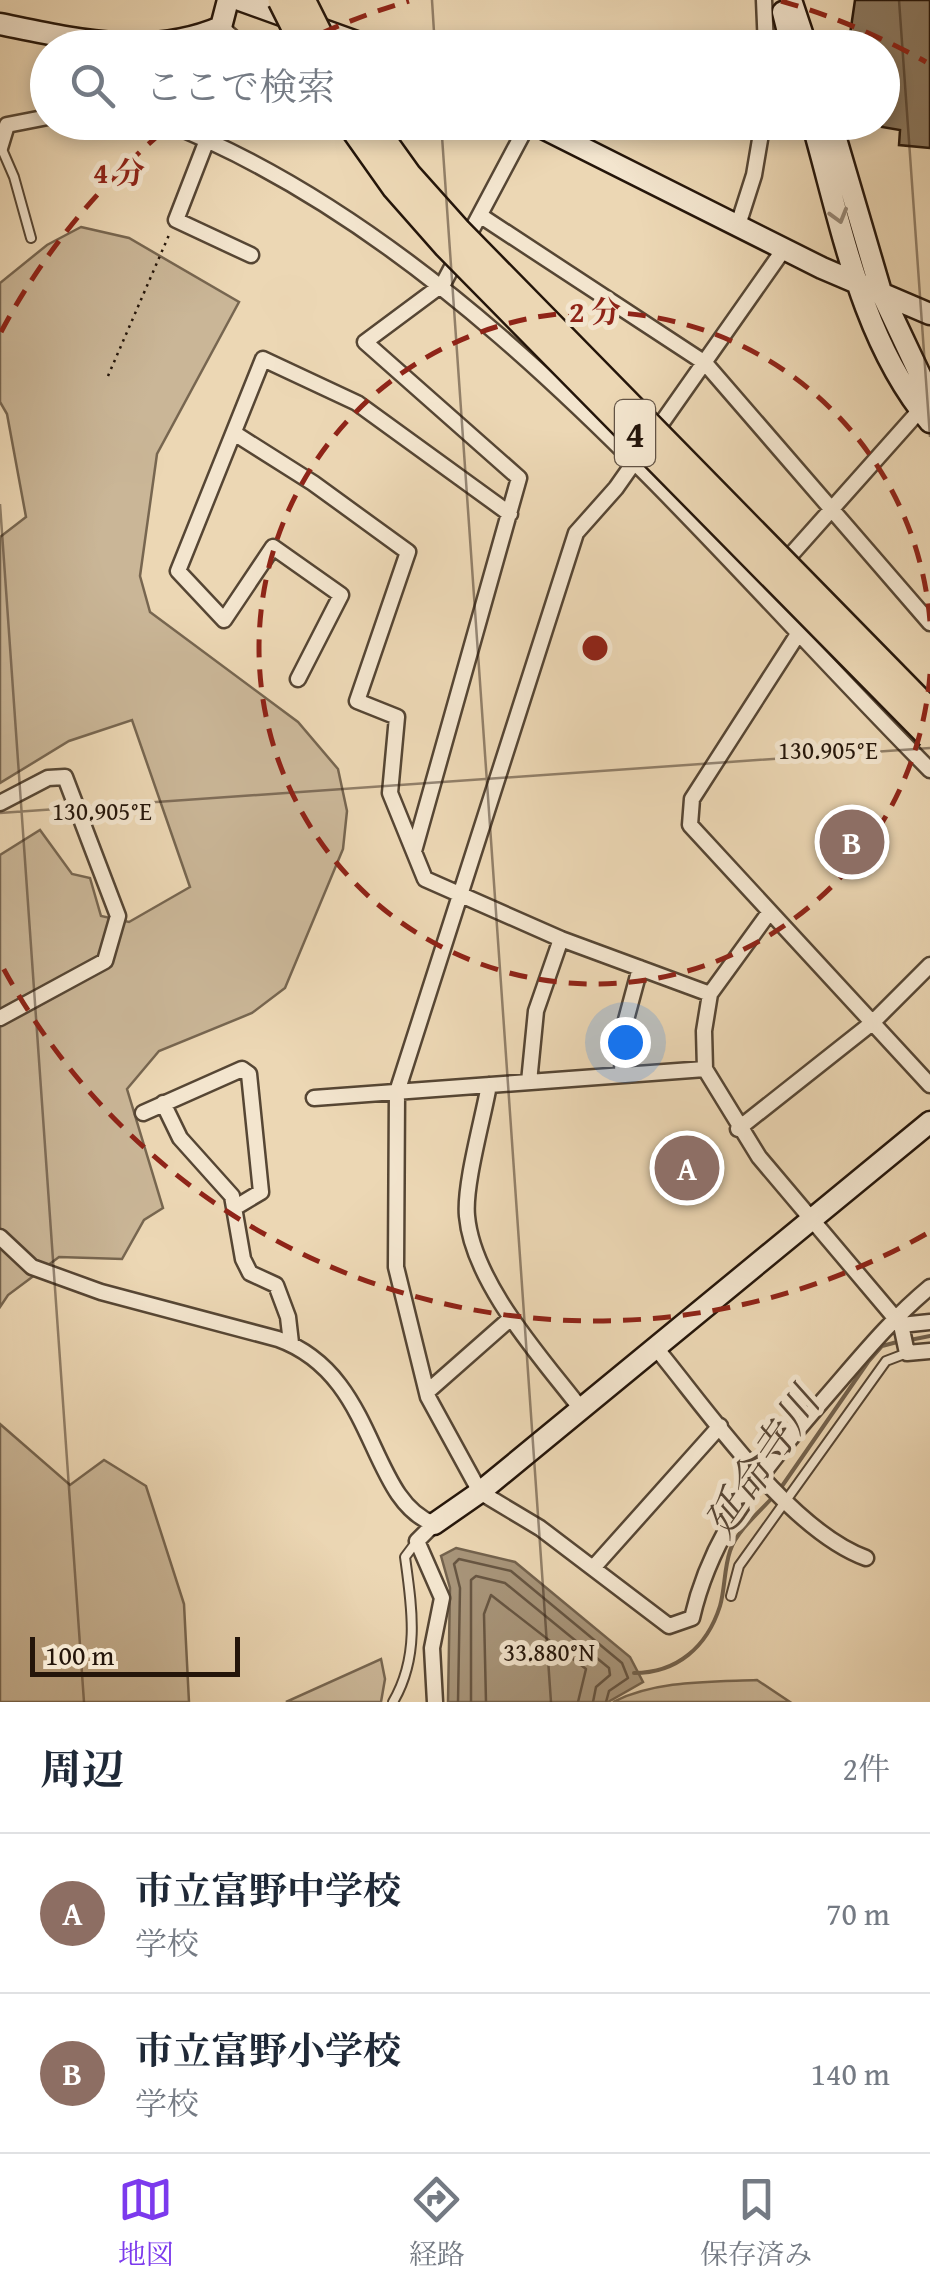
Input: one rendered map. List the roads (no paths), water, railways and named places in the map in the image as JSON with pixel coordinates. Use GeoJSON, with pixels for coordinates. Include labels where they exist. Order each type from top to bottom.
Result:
{"type":"FeatureCollection","features":[{"type":"Feature","properties":{"kind":"highway"},"geometry":{"type":"LineString","coordinates":[[281,0],[296,30]]}},
{"type":"Feature","properties":{"kind":"highway"},"geometry":{"type":"LineString","coordinates":[[302,0],[317,30]]}},
{"type":"Feature","properties":{"kind":"highway","name":"4"},"geometry":{"type":"LineString","coordinates":[[362,140],[395,186],[448,246],[920,743]]}},
{"type":"Feature","properties":{"kind":"highway","name":"4"},"geometry":{"type":"LineString","coordinates":[[383,140],[459,232],[930,712]]}},
{"type":"Feature","properties":{"kind":"street"},"geometry":{"type":"LineString","coordinates":[[221,27],[228,0]]}},
{"type":"Feature","properties":{"kind":"street"},"geometry":{"type":"LineString","coordinates":[[240,0],[323,30]]}},
{"type":"Feature","properties":{"kind":"street"},"geometry":{"type":"LineString","coordinates":[[764,0],[765,30]]}},
{"type":"Feature","properties":{"kind":"street"},"geometry":{"type":"LineString","coordinates":[[781,0],[791,30]]}},
{"type":"Feature","properties":{"kind":"street"},"geometry":{"type":"LineString","coordinates":[[791,0],[795,30]]}},
{"type":"Feature","properties":{"kind":"street"},"geometry":{"type":"LineString","coordinates":[[0,24],[30,32]]}},
{"type":"Feature","properties":{"kind":"street"},"geometry":{"type":"LineString","coordinates":[[214,30],[221,27]]}},
{"type":"Feature","properties":{"kind":"street"},"geometry":{"type":"LineString","coordinates":[[221,27],[224,30]]}},
{"type":"Feature","properties":{"kind":"street"},"geometry":{"type":"LineString","coordinates":[[0,148],[7,125],[30,120]]}},
{"type":"Feature","properties":{"kind":"street"},"geometry":{"type":"LineString","coordinates":[[200,140],[176,220],[251,256]]}},
{"type":"Feature","properties":{"kind":"street"},"geometry":{"type":"LineString","coordinates":[[214,140],[350,221],[442,284],[632,462],[798,634],[920,743],[930,770]]}},
{"type":"Feature","properties":{"kind":"street"},"geometry":{"type":"LineString","coordinates":[[414,852],[518,478],[365,342],[442,284],[521,140]]}},
{"type":"Feature","properties":{"kind":"street"},"geometry":{"type":"LineString","coordinates":[[567,140],[784,249],[930,314]]}},
{"type":"Feature","properties":{"kind":"street"},"geometry":{"type":"LineString","coordinates":[[738,224],[754,175],[760,140]]}},
{"type":"Feature","properties":{"kind":"street"},"geometry":{"type":"LineString","coordinates":[[817,140],[858,283],[896,369],[927,400]]}},
{"type":"Feature","properties":{"kind":"street"},"geometry":{"type":"LineString","coordinates":[[837,140],[881,292],[927,400]]}},
{"type":"Feature","properties":{"kind":"street"},"geometry":{"type":"LineString","coordinates":[[481,216],[705,363],[930,623]]}},
{"type":"Feature","properties":{"kind":"street"},"geometry":{"type":"LineString","coordinates":[[784,249],[705,363],[576,533],[398,1092],[396,1267],[427,1392],[480,1492],[593,1568],[670,1626],[692,1618],[701,1580],[716,1546],[760,1474],[930,1287]]}},
{"type":"Feature","properties":{"kind":"street"},"geometry":{"type":"LineString","coordinates":[[298,679],[341,595],[273,547],[224,620],[178,571],[263,360],[357,403],[510,514]]}},
{"type":"Feature","properties":{"kind":"street"},"geometry":{"type":"LineString","coordinates":[[758,592],[927,400]]}},
{"type":"Feature","properties":{"kind":"street"},"geometry":{"type":"LineString","coordinates":[[234,434],[314,483],[408,552],[357,701],[398,717],[390,793],[425,879],[461,898],[710,994]]}},
{"type":"Feature","properties":{"kind":"street"},"geometry":{"type":"LineString","coordinates":[[798,634],[692,800],[690,825],[768,914],[930,1085]]}},
{"type":"Feature","properties":{"kind":"street"},"geometry":{"type":"LineString","coordinates":[[920,743],[930,726]]}},
{"type":"Feature","properties":{"kind":"street"},"geometry":{"type":"LineString","coordinates":[[0,803],[48,778],[65,777],[118,916],[104,961],[0,1018]]}},
{"type":"Feature","properties":{"kind":"street"},"geometry":{"type":"LineString","coordinates":[[768,914],[710,994],[704,1031],[705,1070],[738,1130],[897,1322],[907,1353],[930,1351]]}},
{"type":"Feature","properties":{"kind":"street"},"geometry":{"type":"LineString","coordinates":[[530,1082],[536,1012],[561,938]]}},
{"type":"Feature","properties":{"kind":"street"},"geometry":{"type":"LineString","coordinates":[[738,1130],[872,1023],[930,965]]}},
{"type":"Feature","properties":{"kind":"street"},"geometry":{"type":"LineString","coordinates":[[622,1076],[623,1030],[640,968]]}},
{"type":"Feature","properties":{"kind":"street"},"geometry":{"type":"LineString","coordinates":[[143,1113],[242,1069],[250,1074],[262,1192],[236,1207]]}},
{"type":"Feature","properties":{"kind":"street"},"geometry":{"type":"LineString","coordinates":[[314,1098],[705,1070]]}},
{"type":"Feature","properties":{"kind":"street"},"geometry":{"type":"LineString","coordinates":[[489,1085],[467,1215],[480,1258],[511,1318],[580,1409]]}},
{"type":"Feature","properties":{"kind":"street"},"geometry":{"type":"LineString","coordinates":[[163,1104],[180,1138],[232,1196],[243,1260],[250,1272],[276,1286],[288,1318],[291,1343]]}},
{"type":"Feature","properties":{"kind":"street"},"geometry":{"type":"LineString","coordinates":[[434,1702],[432,1648],[442,1598],[417,1540],[930,1122]]}},
{"type":"Feature","properties":{"kind":"street"},"geometry":{"type":"LineString","coordinates":[[0,1238],[32,1267],[101,1292],[291,1343],[330,1368],[364,1422],[391,1481],[417,1518],[434,1524]]}},
{"type":"Feature","properties":{"kind":"street"},"geometry":{"type":"LineString","coordinates":[[427,1392],[511,1318]]}},
{"type":"Feature","properties":{"kind":"street"},"geometry":{"type":"LineString","coordinates":[[897,1322],[930,1322]]}},
{"type":"Feature","properties":{"kind":"street"},"geometry":{"type":"LineString","coordinates":[[656,1348],[760,1474],[827,1536],[866,1558]]}},
{"type":"Feature","properties":{"kind":"street"},"geometry":{"type":"LineString","coordinates":[[593,1568],[720,1426]]}},
{"type":"Feature","properties":{"kind":"lane"},"geometry":{"type":"LineString","coordinates":[[0,148],[14,176],[32,238]]}},
{"type":"Feature","properties":{"kind":"lane"},"geometry":{"type":"LineString","coordinates":[[731,1596],[739,1566],[886,1361],[907,1353]]}},
{"type":"Feature","properties":{"kind":"lane"},"geometry":{"type":"LineString","coordinates":[[393,1702],[401,1688],[415,1630],[405,1557],[417,1540]]}},
{"type":"Feature","properties":{"kind":"water"},"geometry":{"type":"Polygon","coordinates":[[[456,1548],[515,1562],[630,1657],[643,1682],[608,1702],[448,1702],[450,1588],[441,1556],[456,1548]]]}},
{"type":"Feature","properties":{"kind":"waterway","name":"延命寺川"},"geometry":{"type":"LineString","coordinates":[[910,1340],[930,1336]]}},
{"type":"Feature","properties":{"kind":"waterway","name":"延命寺川"},"geometry":{"type":"LineString","coordinates":[[780,1489],[868,1362],[882,1346],[901,1341]]}},
{"type":"Feature","properties":{"kind":"waterway","name":"延命寺川"},"geometry":{"type":"LineString","coordinates":[[634,1673],[677,1663],[707,1634],[720,1606],[733,1544],[774,1496]]}},
{"type":"Feature","properties":{"kind":"place","name":"市立富野小学校"},"geometry":{"type":"Point","coordinates":[852,842]}},
{"type":"Feature","properties":{"kind":"place","name":"市立富野中学校"},"geometry":{"type":"Point","coordinates":[687,1168]}}]}
